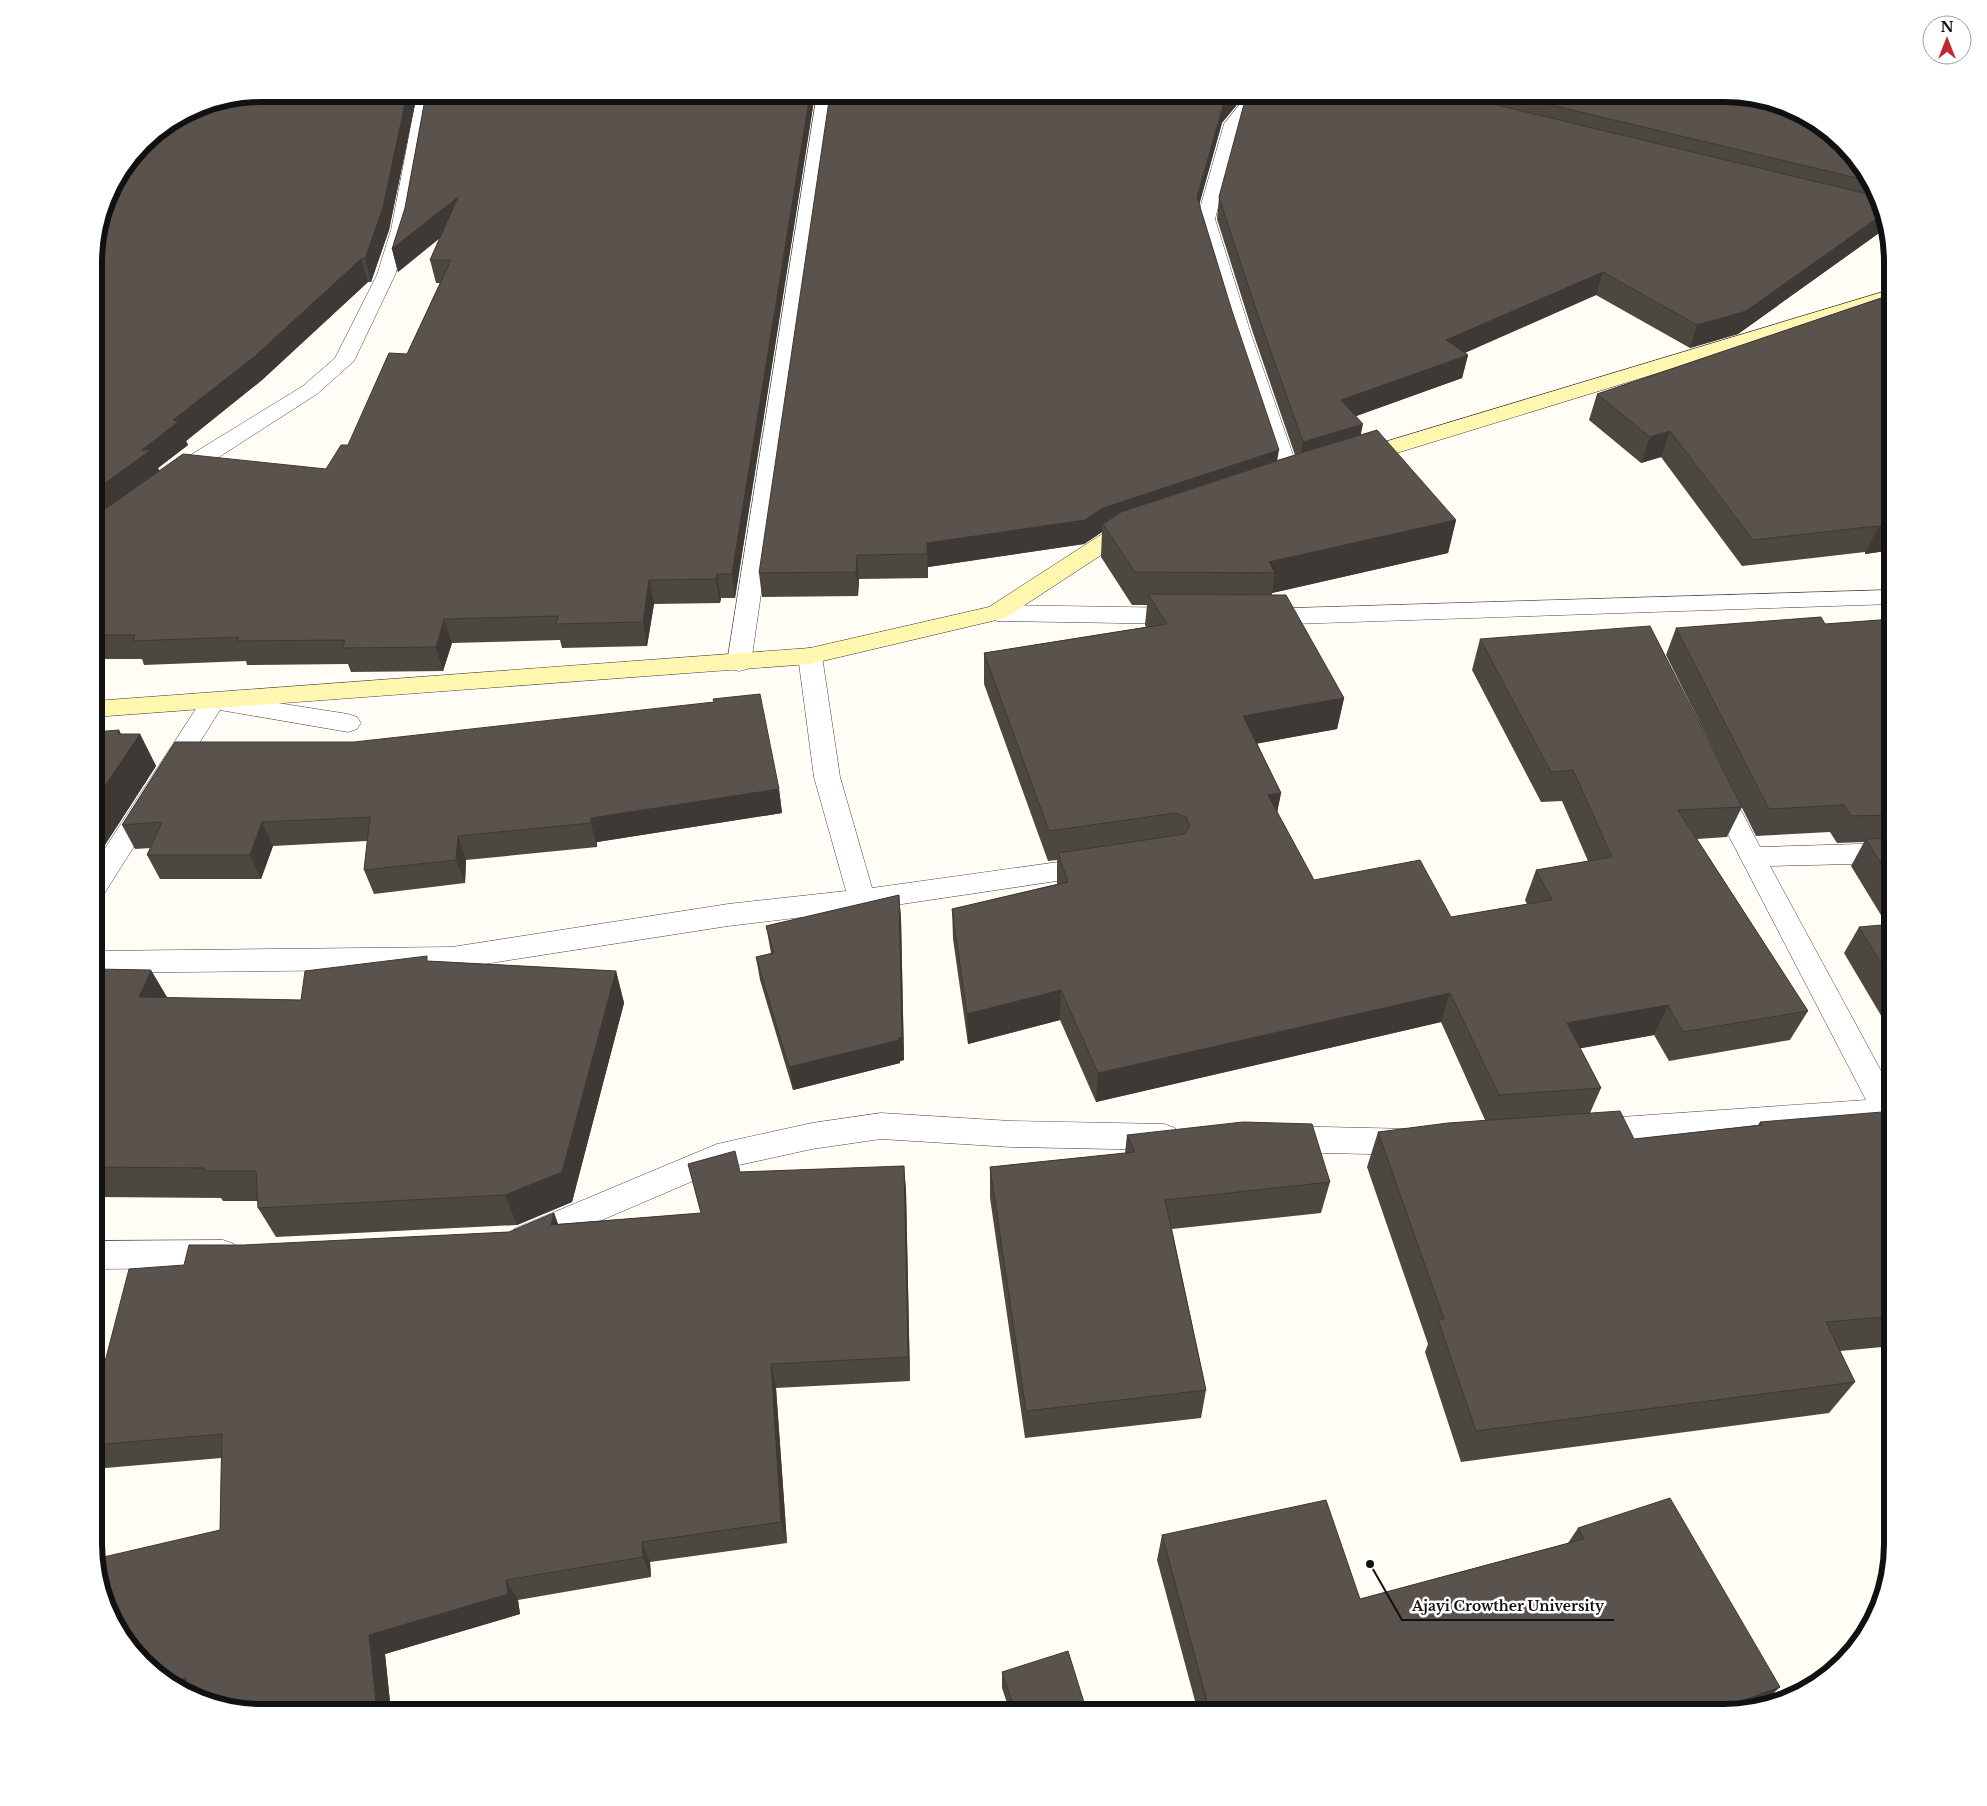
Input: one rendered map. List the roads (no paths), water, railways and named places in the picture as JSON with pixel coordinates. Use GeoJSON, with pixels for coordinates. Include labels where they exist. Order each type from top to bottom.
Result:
{"type":"FeatureCollection","features":[{"type":"Feature","properties":{"kind":"street"},"geometry":{"type":"LineString","coordinates":[[157,490],[197,461],[310,390],[344,362],[386,275],[400,230],[424,102]]}},
{"type":"Feature","properties":{"kind":"street"},"geometry":{"type":"LineString","coordinates":[[739,662],[794,285],[824,102]]}},
{"type":"Feature","properties":{"kind":"street"},"geometry":{"type":"LineString","coordinates":[[1250,102],[1232,124],[1206,219],[1241,334],[1290,478]]}},
{"type":"Feature","properties":{"kind":"street"},"geometry":{"type":"LineString","coordinates":[[1337,464],[1884,298]]}},
{"type":"Feature","properties":{"kind":"street"},"geometry":{"type":"LineString","coordinates":[[997,614],[1110,539],[1157,523]]}},
{"type":"Feature","properties":{"kind":"street"},"geometry":{"type":"LineString","coordinates":[[1235,617],[1884,597]]}},
{"type":"Feature","properties":{"kind":"street"},"geometry":{"type":"LineString","coordinates":[[1626,605],[1640,631]]}},
{"type":"Feature","properties":{"kind":"street"},"geometry":{"type":"LineString","coordinates":[[103,708],[810,656],[997,614],[1205,617]]}},
{"type":"Feature","properties":{"kind":"street"},"geometry":{"type":"LineString","coordinates":[[810,656],[827,778],[862,900]]}},
{"type":"Feature","properties":{"kind":"street"},"geometry":{"type":"LineString","coordinates":[[214,701],[348,723]]}},
{"type":"Feature","properties":{"kind":"street"},"geometry":{"type":"LineString","coordinates":[[103,873],[214,701]]}},
{"type":"Feature","properties":{"kind":"street"},"geometry":{"type":"LineString","coordinates":[[1709,770],[1752,857],[1884,1100]]}},
{"type":"Feature","properties":{"kind":"street"},"geometry":{"type":"LineString","coordinates":[[1752,857],[1884,853]]}},
{"type":"Feature","properties":{"kind":"street"},"geometry":{"type":"LineString","coordinates":[[103,962],[452,958],[728,915],[862,900],[1123,863]]}},
{"type":"Feature","properties":{"kind":"street"},"geometry":{"type":"LineString","coordinates":[[1562,1134],[1884,1111]]}},
{"type":"Feature","properties":{"kind":"street"},"geometry":{"type":"LineString","coordinates":[[499,1242],[519,1241],[717,1157],[812,1136],[881,1126],[1011,1134],[1188,1138]]}},
{"type":"Feature","properties":{"kind":"street"},"geometry":{"type":"LineString","coordinates":[[1257,1139],[1444,1142]]}},
{"type":"Feature","properties":{"kind":"street"},"geometry":{"type":"LineString","coordinates":[[103,1255],[250,1254]]}},
{"type":"Feature","properties":{"kind":"place","name":"Ajayi Crowther University"},"geometry":{"type":"Point","coordinates":[1370,1564]}}]}
